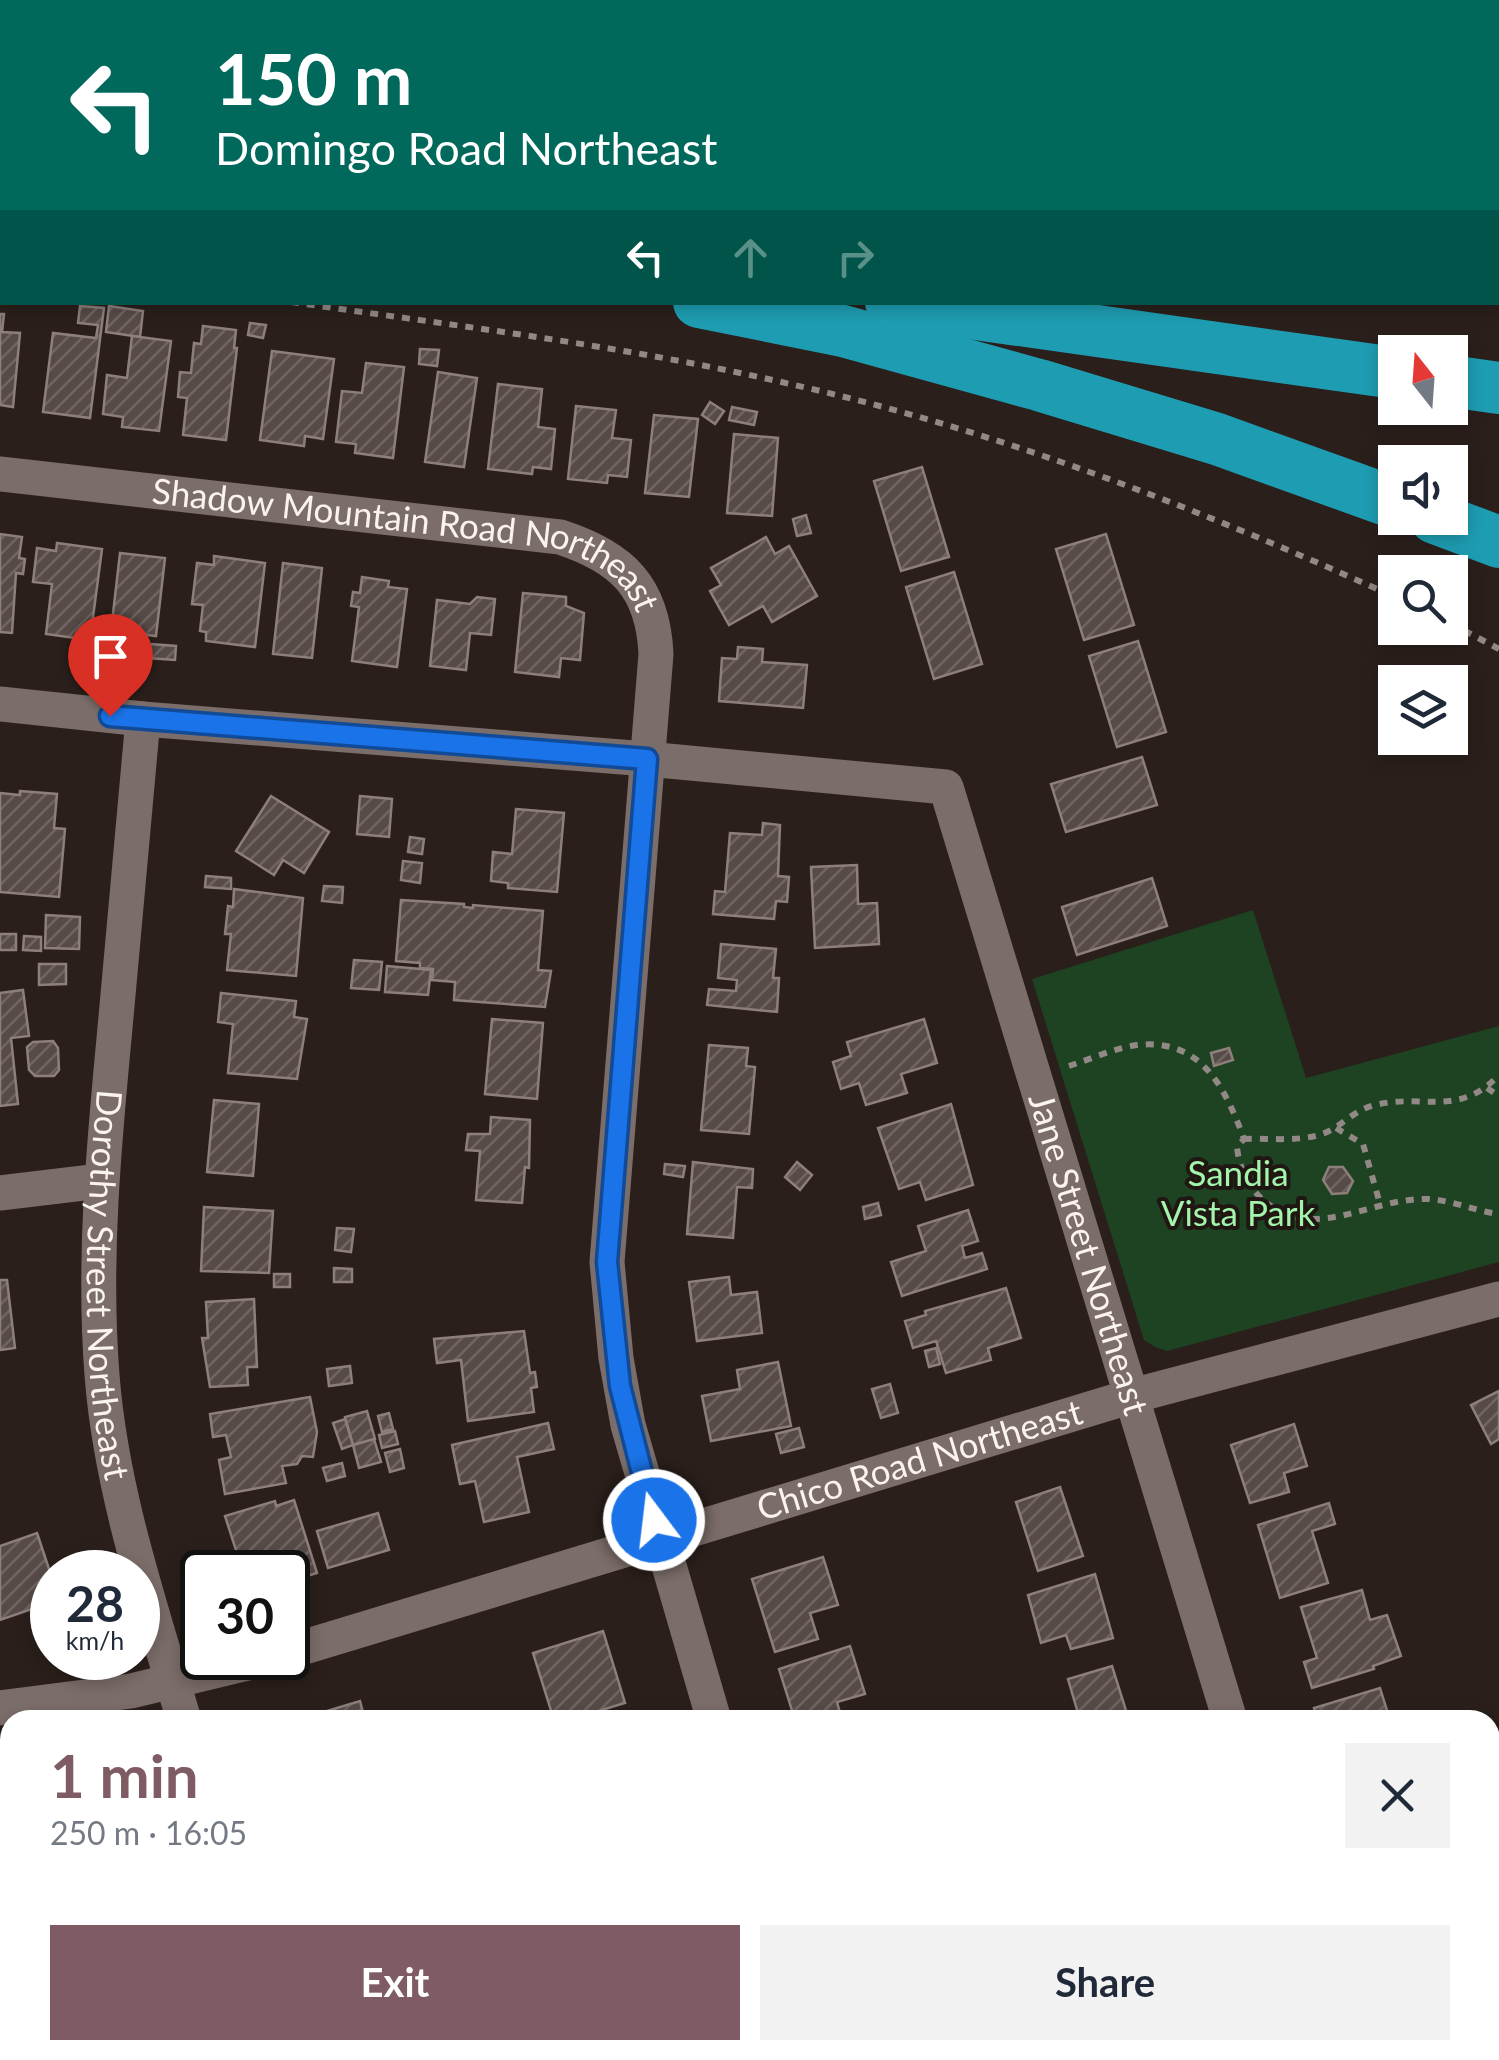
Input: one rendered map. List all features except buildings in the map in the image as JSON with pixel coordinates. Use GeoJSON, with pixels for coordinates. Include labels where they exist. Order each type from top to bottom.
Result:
{"type":"FeatureCollection","features":[{"type":"Feature","properties":{"kind":"highway"},"geometry":{"type":"LineString","coordinates":[[714,305],[843,331],[1039,385],[1217,439],[1378,497]]}},
{"type":"Feature","properties":{"kind":"highway"},"geometry":{"type":"LineString","coordinates":[[912,305],[1378,371]]}},
{"type":"Feature","properties":{"kind":"highway"},"geometry":{"type":"LineString","coordinates":[[1468,384],[1499,388]]}},
{"type":"Feature","properties":{"kind":"highway"},"geometry":{"type":"LineString","coordinates":[[1468,531],[1499,542]]}},
{"type":"Feature","properties":{"kind":"street","name":"Shadow Mountain Road Northeast"},"geometry":{"type":"LineString","coordinates":[[0,474],[560,537],[606,555],[631,578],[651,614],[656,654],[607,1262],[624,1406],[711,1710]]}},
{"type":"Feature","properties":{"kind":"street"},"geometry":{"type":"LineString","coordinates":[[0,704],[647,759]]}},
{"type":"Feature","properties":{"kind":"street","name":"Dorothy Street Northeast"},"geometry":{"type":"LineString","coordinates":[[143,719],[100,1181],[99,1314],[108,1418],[132,1536],[181,1710]]}},
{"type":"Feature","properties":{"kind":"street","name":"Jane Street Northeast"},"geometry":{"type":"LineString","coordinates":[[647,759],[946,787],[1227,1710]]}},
{"type":"Feature","properties":{"kind":"street"},"geometry":{"type":"LineString","coordinates":[[0,1193],[100,1181]]}},
{"type":"Feature","properties":{"kind":"street","name":"Chico Road Northeast"},"geometry":{"type":"LineString","coordinates":[[310,1645],[1132,1396],[1499,1298]]}},
{"type":"Feature","properties":{"kind":"street"},"geometry":{"type":"LineString","coordinates":[[0,1708],[181,1680]]}},
{"type":"Feature","properties":{"kind":"path"},"geometry":{"type":"LineString","coordinates":[[312,305],[588,344],[794,384],[1005,442],[1096,473],[1202,513],[1378,589]]}},
{"type":"Feature","properties":{"kind":"path"},"geometry":{"type":"LineString","coordinates":[[1468,633],[1499,650]]}},
{"type":"Feature","properties":{"kind":"path"},"geometry":{"type":"LineString","coordinates":[[1070,1066],[1135,1045],[1188,1051],[1209,1071],[1244,1139]]}},
{"type":"Feature","properties":{"kind":"path"},"geometry":{"type":"LineString","coordinates":[[1499,1076],[1487,1088],[1450,1102],[1376,1104],[1318,1136],[1244,1139],[1238,1146],[1239,1165],[1246,1180],[1257,1197],[1280,1211],[1312,1219],[1430,1198],[1499,1214]]}},
{"type":"Feature","properties":{"kind":"path"},"geometry":{"type":"LineString","coordinates":[[1487,1088],[1499,1096]]}},
{"type":"Feature","properties":{"kind":"path"},"geometry":{"type":"LineString","coordinates":[[1336,1128],[1362,1144],[1380,1204]]}},
{"type":"Feature","properties":{"kind":"green space","name":"Sandia Vista Park"},"geometry":{"type":"Polygon","coordinates":[[[1253,910],[1306,1078],[1499,1026],[1499,1262],[1167,1351],[1144,1340],[1032,979],[1253,910]]]}},
{"type":"Feature","properties":{"kind":"route"},"geometry":{"type":"LineString","coordinates":[[110,716],[647,759],[607,1262],[620,1386],[654,1520]]}}]}
